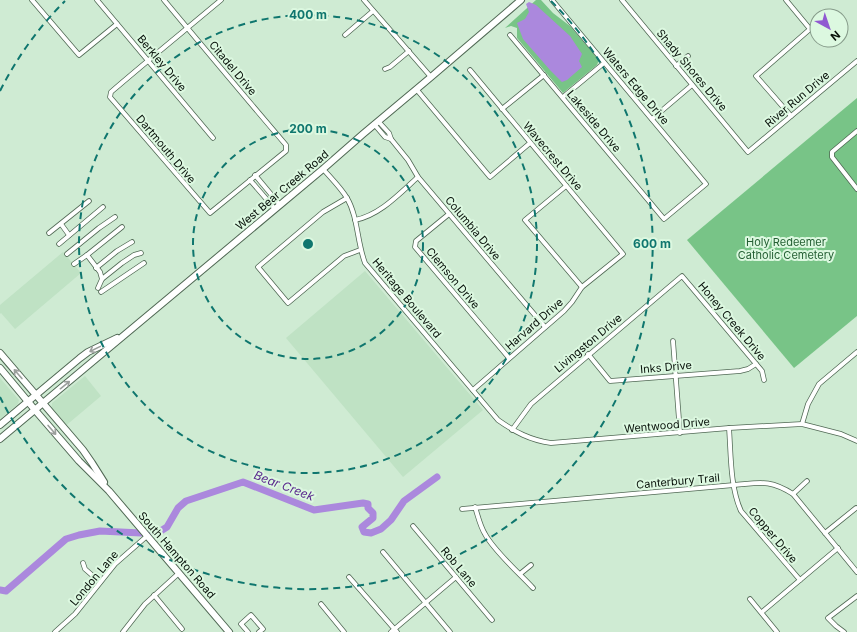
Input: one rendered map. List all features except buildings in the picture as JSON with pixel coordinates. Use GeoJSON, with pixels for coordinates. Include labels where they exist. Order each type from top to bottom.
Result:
{"type":"FeatureCollection","features":[{"type":"Feature","properties":{"kind":"main road","name":"West Bear Creek Road"},"geometry":{"type":"LineString","coordinates":[[0,439],[417,90],[521,0]]}},
{"type":"Feature","properties":{"kind":"main road","name":"West Bear Creek Road"},"geometry":{"type":"LineString","coordinates":[[0,425],[80,358],[128,332]]}},
{"type":"Feature","properties":{"kind":"main road","name":"South Hampton Road"},"geometry":{"type":"LineString","coordinates":[[0,353],[83,450],[109,491]]}},
{"type":"Feature","properties":{"kind":"main road","name":"South Hampton Road"},"geometry":{"type":"LineString","coordinates":[[0,368],[34,410],[79,461],[109,491],[229,632]]}},
{"type":"Feature","properties":{"kind":"street"},"geometry":{"type":"LineString","coordinates":[[32,0],[79,55],[117,24]]}},
{"type":"Feature","properties":{"kind":"street","name":"Berkley Drive"},"geometry":{"type":"LineString","coordinates":[[97,0],[213,138]]}},
{"type":"Feature","properties":{"kind":"street","name":"Citadel Drive"},"geometry":{"type":"LineString","coordinates":[[164,0],[286,145],[286,151],[255,175]]}},
{"type":"Feature","properties":{"kind":"street"},"geometry":{"type":"LineString","coordinates":[[148,60],[221,0]]}},
{"type":"Feature","properties":{"kind":"street"},"geometry":{"type":"LineString","coordinates":[[364,0],[431,77]]}},
{"type":"Feature","properties":{"kind":"street","name":"Waters Edge Drive"},"geometry":{"type":"LineString","coordinates":[[552,0],[706,184]]}},
{"type":"Feature","properties":{"kind":"street","name":"Shady Shores Drive"},"geometry":{"type":"LineString","coordinates":[[622,0],[748,152]]}},
{"type":"Feature","properties":{"kind":"street"},"geometry":{"type":"LineString","coordinates":[[786,0],[809,28]]}},
{"type":"Feature","properties":{"kind":"street"},"geometry":{"type":"LineString","coordinates":[[344,35],[373,11]]}},
{"type":"Feature","properties":{"kind":"street"},"geometry":{"type":"LineString","coordinates":[[791,116],[756,76],[809,30]]}},
{"type":"Feature","properties":{"kind":"street","name":"Lakeside Drive"},"geometry":{"type":"LineString","coordinates":[[510,35],[664,218],[706,184]]}},
{"type":"Feature","properties":{"kind":"street"},"geometry":{"type":"LineString","coordinates":[[384,69],[390,67],[408,52]]}},
{"type":"Feature","properties":{"kind":"street"},"geometry":{"type":"LineString","coordinates":[[676,66],[688,56]]}},
{"type":"Feature","properties":{"kind":"street","name":"Dartmouth Drive"},"geometry":{"type":"LineString","coordinates":[[148,60],[111,92],[110,97],[210,213],[250,180]]}},
{"type":"Feature","properties":{"kind":"street","name":"River Run Drive"},"geometry":{"type":"LineString","coordinates":[[748,152],[857,60]]}},
{"type":"Feature","properties":{"kind":"street"},"geometry":{"type":"LineString","coordinates":[[563,97],[604,63]]}},
{"type":"Feature","properties":{"kind":"street","name":"Wavecrest Drive"},"geometry":{"type":"LineString","coordinates":[[470,70],[623,254]]}},
{"type":"Feature","properties":{"kind":"street"},"geometry":{"type":"LineString","coordinates":[[502,109],[544,75]]}},
{"type":"Feature","properties":{"kind":"street"},"geometry":{"type":"LineString","coordinates":[[652,119],[692,85]]}},
{"type":"Feature","properties":{"kind":"street"},"geometry":{"type":"LineString","coordinates":[[417,90],[490,178],[530,143]]}},
{"type":"Feature","properties":{"kind":"street","name":"Columbia Drive"},"geometry":{"type":"LineString","coordinates":[[376,123],[385,137],[390,139],[408,160],[418,177],[545,327]]}},
{"type":"Feature","properties":{"kind":"street"},"geometry":{"type":"LineString","coordinates":[[857,131],[832,152],[832,157],[857,189]]}},
{"type":"Feature","properties":{"kind":"street","name":"Heritage Boulevard"},"geometry":{"type":"LineString","coordinates":[[323,169],[347,198],[355,220],[360,250],[365,263],[488,408]]}},
{"type":"Feature","properties":{"kind":"street"},"geometry":{"type":"LineString","coordinates":[[255,175],[277,207],[250,180],[255,175]]}},
{"type":"Feature","properties":{"kind":"street"},"geometry":{"type":"LineString","coordinates":[[355,220],[365,218],[377,212],[418,177]]}},
{"type":"Feature","properties":{"kind":"street"},"geometry":{"type":"LineString","coordinates":[[566,186],[525,220],[582,287]]}},
{"type":"Feature","properties":{"kind":"street"},"geometry":{"type":"LineString","coordinates":[[347,198],[323,212],[258,267],[288,303],[344,256],[360,250]]}},
{"type":"Feature","properties":{"kind":"street"},"geometry":{"type":"LineString","coordinates":[[49,233],[89,200]]}},
{"type":"Feature","properties":{"kind":"street"},"geometry":{"type":"LineString","coordinates":[[59,244],[103,207]]}},
{"type":"Feature","properties":{"kind":"street","name":"Clemson Drive"},"geometry":{"type":"LineString","coordinates":[[449,214],[416,240],[415,247],[509,358]]}},
{"type":"Feature","properties":{"kind":"street"},"geometry":{"type":"LineString","coordinates":[[67,254],[98,228],[115,217]]}},
{"type":"Feature","properties":{"kind":"street"},"geometry":{"type":"LineString","coordinates":[[61,224],[68,235]]}},
{"type":"Feature","properties":{"kind":"street"},"geometry":{"type":"LineString","coordinates":[[74,264],[122,227]]}},
{"type":"Feature","properties":{"kind":"street"},"geometry":{"type":"LineString","coordinates":[[96,268],[117,250],[132,242]]}},
{"type":"Feature","properties":{"kind":"street"},"geometry":{"type":"LineString","coordinates":[[102,279],[122,263],[140,253]]}},
{"type":"Feature","properties":{"kind":"street","name":"Harvard Drive"},"geometry":{"type":"LineString","coordinates":[[473,390],[564,311],[582,287],[623,254]]}},
{"type":"Feature","properties":{"kind":"street"},"geometry":{"type":"LineString","coordinates":[[87,255],[102,279],[100,290],[144,263]]}},
{"type":"Feature","properties":{"kind":"street","name":"Livingston Drive"},"geometry":{"type":"LineString","coordinates":[[512,430],[531,404],[588,354],[682,276]]}},
{"type":"Feature","properties":{"kind":"street","name":"Honey Creek Drive"},"geometry":{"type":"LineString","coordinates":[[682,276],[762,371],[764,380]]}},
{"type":"Feature","properties":{"kind":"street"},"geometry":{"type":"LineString","coordinates":[[673,341],[680,433]]}},
{"type":"Feature","properties":{"kind":"street"},"geometry":{"type":"LineString","coordinates":[[802,424],[808,404],[819,384],[857,352]]}},
{"type":"Feature","properties":{"kind":"street","name":"Inks Drive"},"geometry":{"type":"LineString","coordinates":[[588,354],[610,381],[740,371],[748,369],[756,364]]}},
{"type":"Feature","properties":{"kind":"street","name":"Wentwood Drive"},"geometry":{"type":"LineString","coordinates":[[488,408],[498,420],[512,430],[536,440],[551,443],[729,428],[802,424],[841,434],[857,441]]}},
{"type":"Feature","properties":{"kind":"street","name":"Copper Drive"},"geometry":{"type":"LineString","coordinates":[[729,428],[736,501],[741,510],[800,580]]}},
{"type":"Feature","properties":{"kind":"street"},"geometry":{"type":"LineString","coordinates":[[793,494],[807,481]]}},
{"type":"Feature","properties":{"kind":"street","name":"Canterbury Trail"},"geometry":{"type":"LineString","coordinates":[[462,509],[734,485],[760,483],[772,484],[793,494],[857,572]]}},
{"type":"Feature","properties":{"kind":"street"},"geometry":{"type":"LineString","coordinates":[[475,507],[485,535],[534,588]]}},
{"type":"Feature","properties":{"kind":"street"},"geometry":{"type":"LineString","coordinates":[[825,533],[856,508]]}},
{"type":"Feature","properties":{"kind":"street","name":"Rob Lane"},"geometry":{"type":"LineString","coordinates":[[412,526],[492,620]]}},
{"type":"Feature","properties":{"kind":"street","name":"London Lane"},"geometry":{"type":"LineString","coordinates":[[55,632],[75,614],[114,564],[147,536]]}},
{"type":"Feature","properties":{"kind":"street"},"geometry":{"type":"LineString","coordinates":[[762,612],[838,548]]}},
{"type":"Feature","properties":{"kind":"street"},"geometry":{"type":"LineString","coordinates":[[383,552],[450,632]]}},
{"type":"Feature","properties":{"kind":"street"},"geometry":{"type":"LineString","coordinates":[[83,563],[85,569],[100,582]]}},
{"type":"Feature","properties":{"kind":"street"},"geometry":{"type":"LineString","coordinates":[[520,574],[531,565]]}},
{"type":"Feature","properties":{"kind":"street"},"geometry":{"type":"LineString","coordinates":[[123,632],[145,604],[179,573]]}},
{"type":"Feature","properties":{"kind":"street"},"geometry":{"type":"LineString","coordinates":[[349,577],[395,631],[456,577]]}},
{"type":"Feature","properties":{"kind":"street"},"geometry":{"type":"LineString","coordinates":[[154,595],[182,629]]}},
{"type":"Feature","properties":{"kind":"street"},"geometry":{"type":"LineString","coordinates":[[844,632],[828,618],[857,596]]}},
{"type":"Feature","properties":{"kind":"street"},"geometry":{"type":"LineString","coordinates":[[750,599],[777,632]]}},
{"type":"Feature","properties":{"kind":"street"},"geometry":{"type":"LineString","coordinates":[[321,604],[344,632]]}},
{"type":"Feature","properties":{"kind":"street"},"geometry":{"type":"LineString","coordinates":[[248,632],[241,624],[251,615],[263,629],[260,632]]}},
{"type":"Feature","properties":{"kind":"shaded area"},"geometry":{"type":"Polygon","coordinates":[[[529,2],[536,5],[570,36],[582,54],[579,61],[582,67],[567,80],[562,82],[523,39],[517,23],[525,19],[529,12],[526,4],[529,2]]]}},
{"type":"Feature","properties":{"kind":"shaded area"},"geometry":{"type":"Polygon","coordinates":[[[63,252],[81,273],[15,329],[1,313],[0,314],[0,305],[63,252]]]}},
{"type":"Feature","properties":{"kind":"shaded area"},"geometry":{"type":"Polygon","coordinates":[[[365,271],[483,410],[403,477],[286,338],[365,271]]]}},
{"type":"Feature","properties":{"kind":"shaded area"},"geometry":{"type":"Polygon","coordinates":[[[85,376],[101,396],[63,428],[51,413],[52,403],[85,376]]]}},
{"type":"Feature","properties":{"kind":"shaded area"},"geometry":{"type":"Polygon","coordinates":[[[0,378],[19,400],[18,404],[0,419],[0,378]]]}},
{"type":"Feature","properties":{"kind":"green space"},"geometry":{"type":"Polygon","coordinates":[[[536,0],[541,0],[553,13],[570,26],[599,60],[597,65],[563,93],[517,38],[517,28],[511,26],[505,28],[536,0]]]}},
{"type":"Feature","properties":{"kind":"green space","name":"Holy Redeemer Catholic Cemetery"},"geometry":{"type":"Polygon","coordinates":[[[857,98],[857,316],[794,368],[687,240],[857,98]]]}},
{"type":"Feature","properties":{"kind":"waterway","name":"Bear Creek"},"geometry":{"type":"LineString","coordinates":[[151,533],[159,532],[167,527],[178,508],[186,501],[243,482],[314,510],[363,503],[368,504],[368,508],[373,513],[373,518],[362,527],[364,532],[371,533],[381,529],[391,520],[404,501],[437,477]]}},
{"type":"Feature","properties":{"kind":"waterway","name":"Bear Creek"},"geometry":{"type":"LineString","coordinates":[[0,590],[6,591],[66,539],[100,531],[141,533]]}}]}
